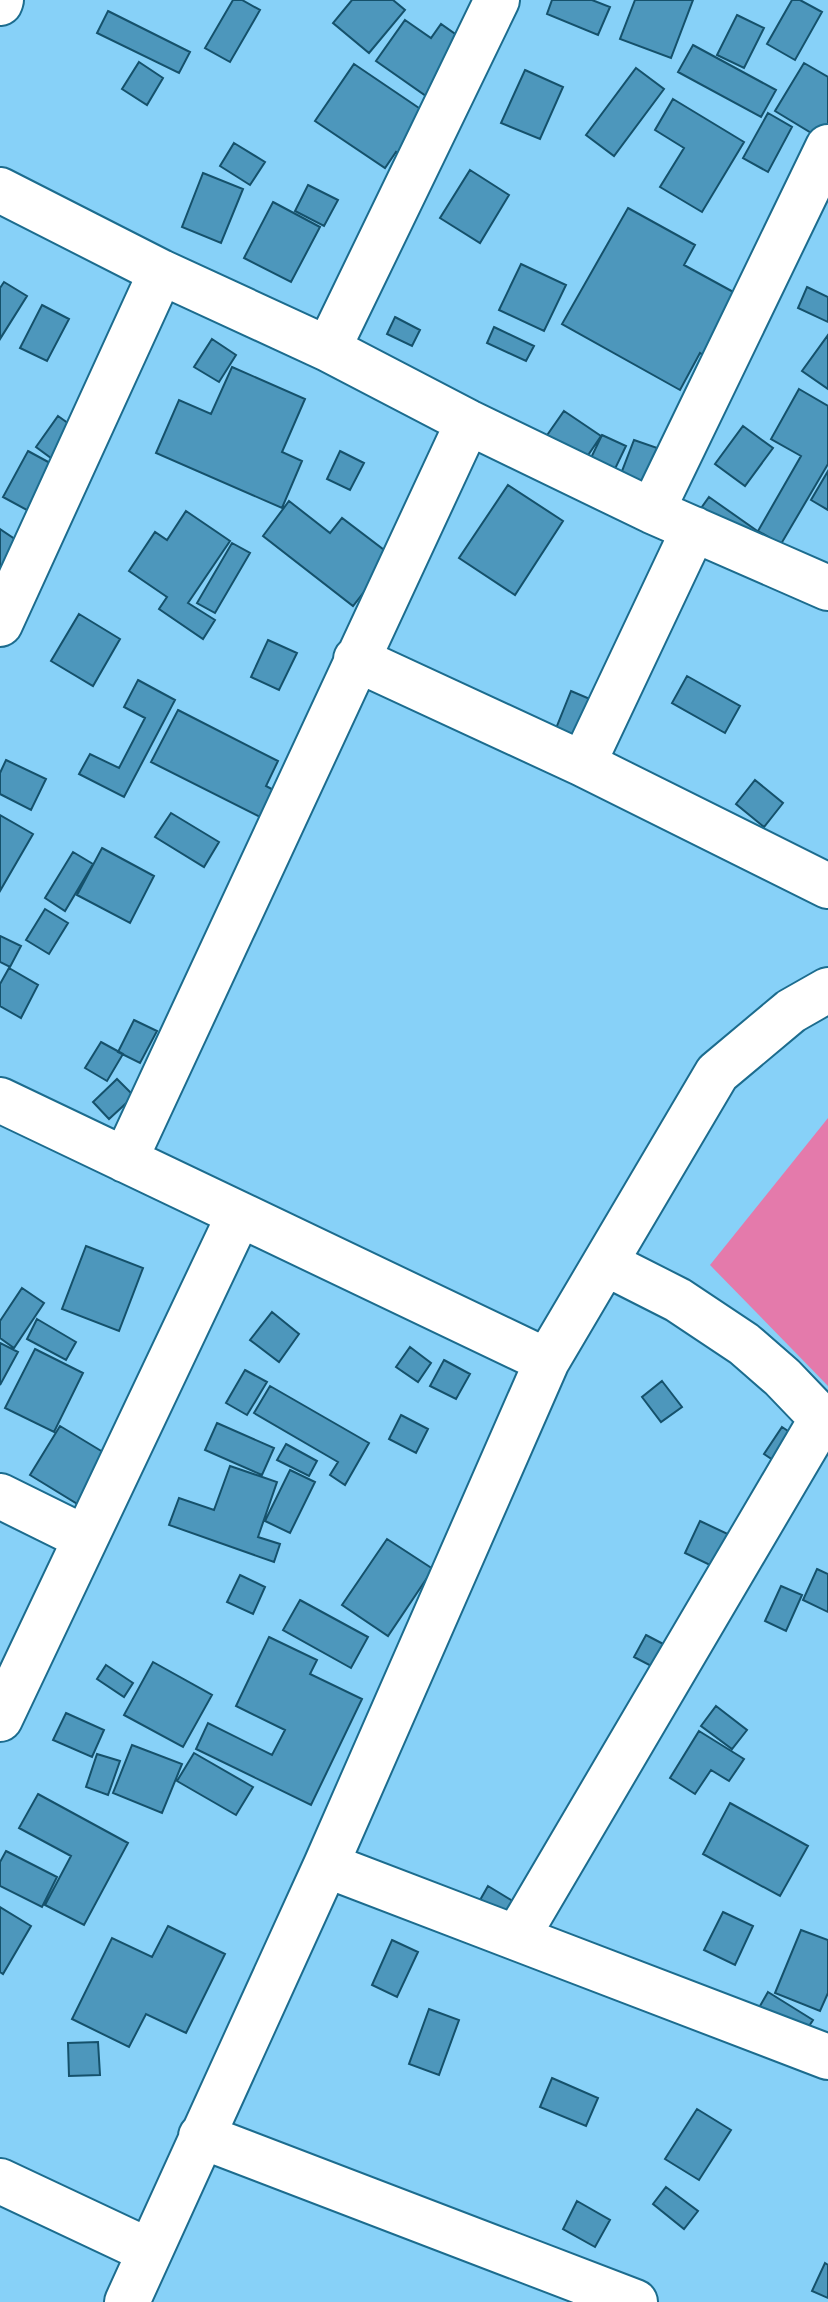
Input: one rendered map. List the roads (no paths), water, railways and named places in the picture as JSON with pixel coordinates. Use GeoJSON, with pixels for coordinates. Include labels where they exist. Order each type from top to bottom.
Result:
{"type":"FeatureCollection","features":[{"type":"Feature","properties":{"kind":"street"},"geometry":{"type":"LineString","coordinates":[[328,349],[497,0]]}},
{"type":"Feature","properties":{"kind":"street"},"geometry":{"type":"LineString","coordinates":[[652,511],[828,147]]}},
{"type":"Feature","properties":{"kind":"street"},"geometry":{"type":"LineString","coordinates":[[0,190],[161,272],[328,349],[468,422],[652,511],[828,588]]}},
{"type":"Feature","properties":{"kind":"street"},"geometry":{"type":"LineString","coordinates":[[0,624],[161,272]]}},
{"type":"Feature","properties":{"kind":"street"},"geometry":{"type":"LineString","coordinates":[[125,1160],[468,422]]}},
{"type":"Feature","properties":{"kind":"street"},"geometry":{"type":"LineString","coordinates":[[583,764],[694,529]]}},
{"type":"Feature","properties":{"kind":"street"},"geometry":{"type":"LineString","coordinates":[[356,659],[583,764],[828,886]]}},
{"type":"Feature","properties":{"kind":"street"},"geometry":{"type":"LineString","coordinates":[[127,2302],[326,1865],[547,1361],[717,1073],[791,1011],[828,990]]}},
{"type":"Feature","properties":{"kind":"street"},"geometry":{"type":"LineString","coordinates":[[0,1100],[547,1361]]}},
{"type":"Feature","properties":{"kind":"street"},"geometry":{"type":"LineString","coordinates":[[0,1719],[239,1215]]}},
{"type":"Feature","properties":{"kind":"street"},"geometry":{"type":"LineString","coordinates":[[517,1937],[824,1422],[782,1377],[744,1344],[678,1300],[605,1263]]}},
{"type":"Feature","properties":{"kind":"street"},"geometry":{"type":"LineString","coordinates":[[0,1496],[85,1538]]}},
{"type":"Feature","properties":{"kind":"street"},"geometry":{"type":"LineString","coordinates":[[326,1865],[828,2057]]}},
{"type":"Feature","properties":{"kind":"street"},"geometry":{"type":"LineString","coordinates":[[201,2136],[635,2302]]}},
{"type":"Feature","properties":{"kind":"street"},"geometry":{"type":"LineString","coordinates":[[0,2181],[149,2251]]}}]}
